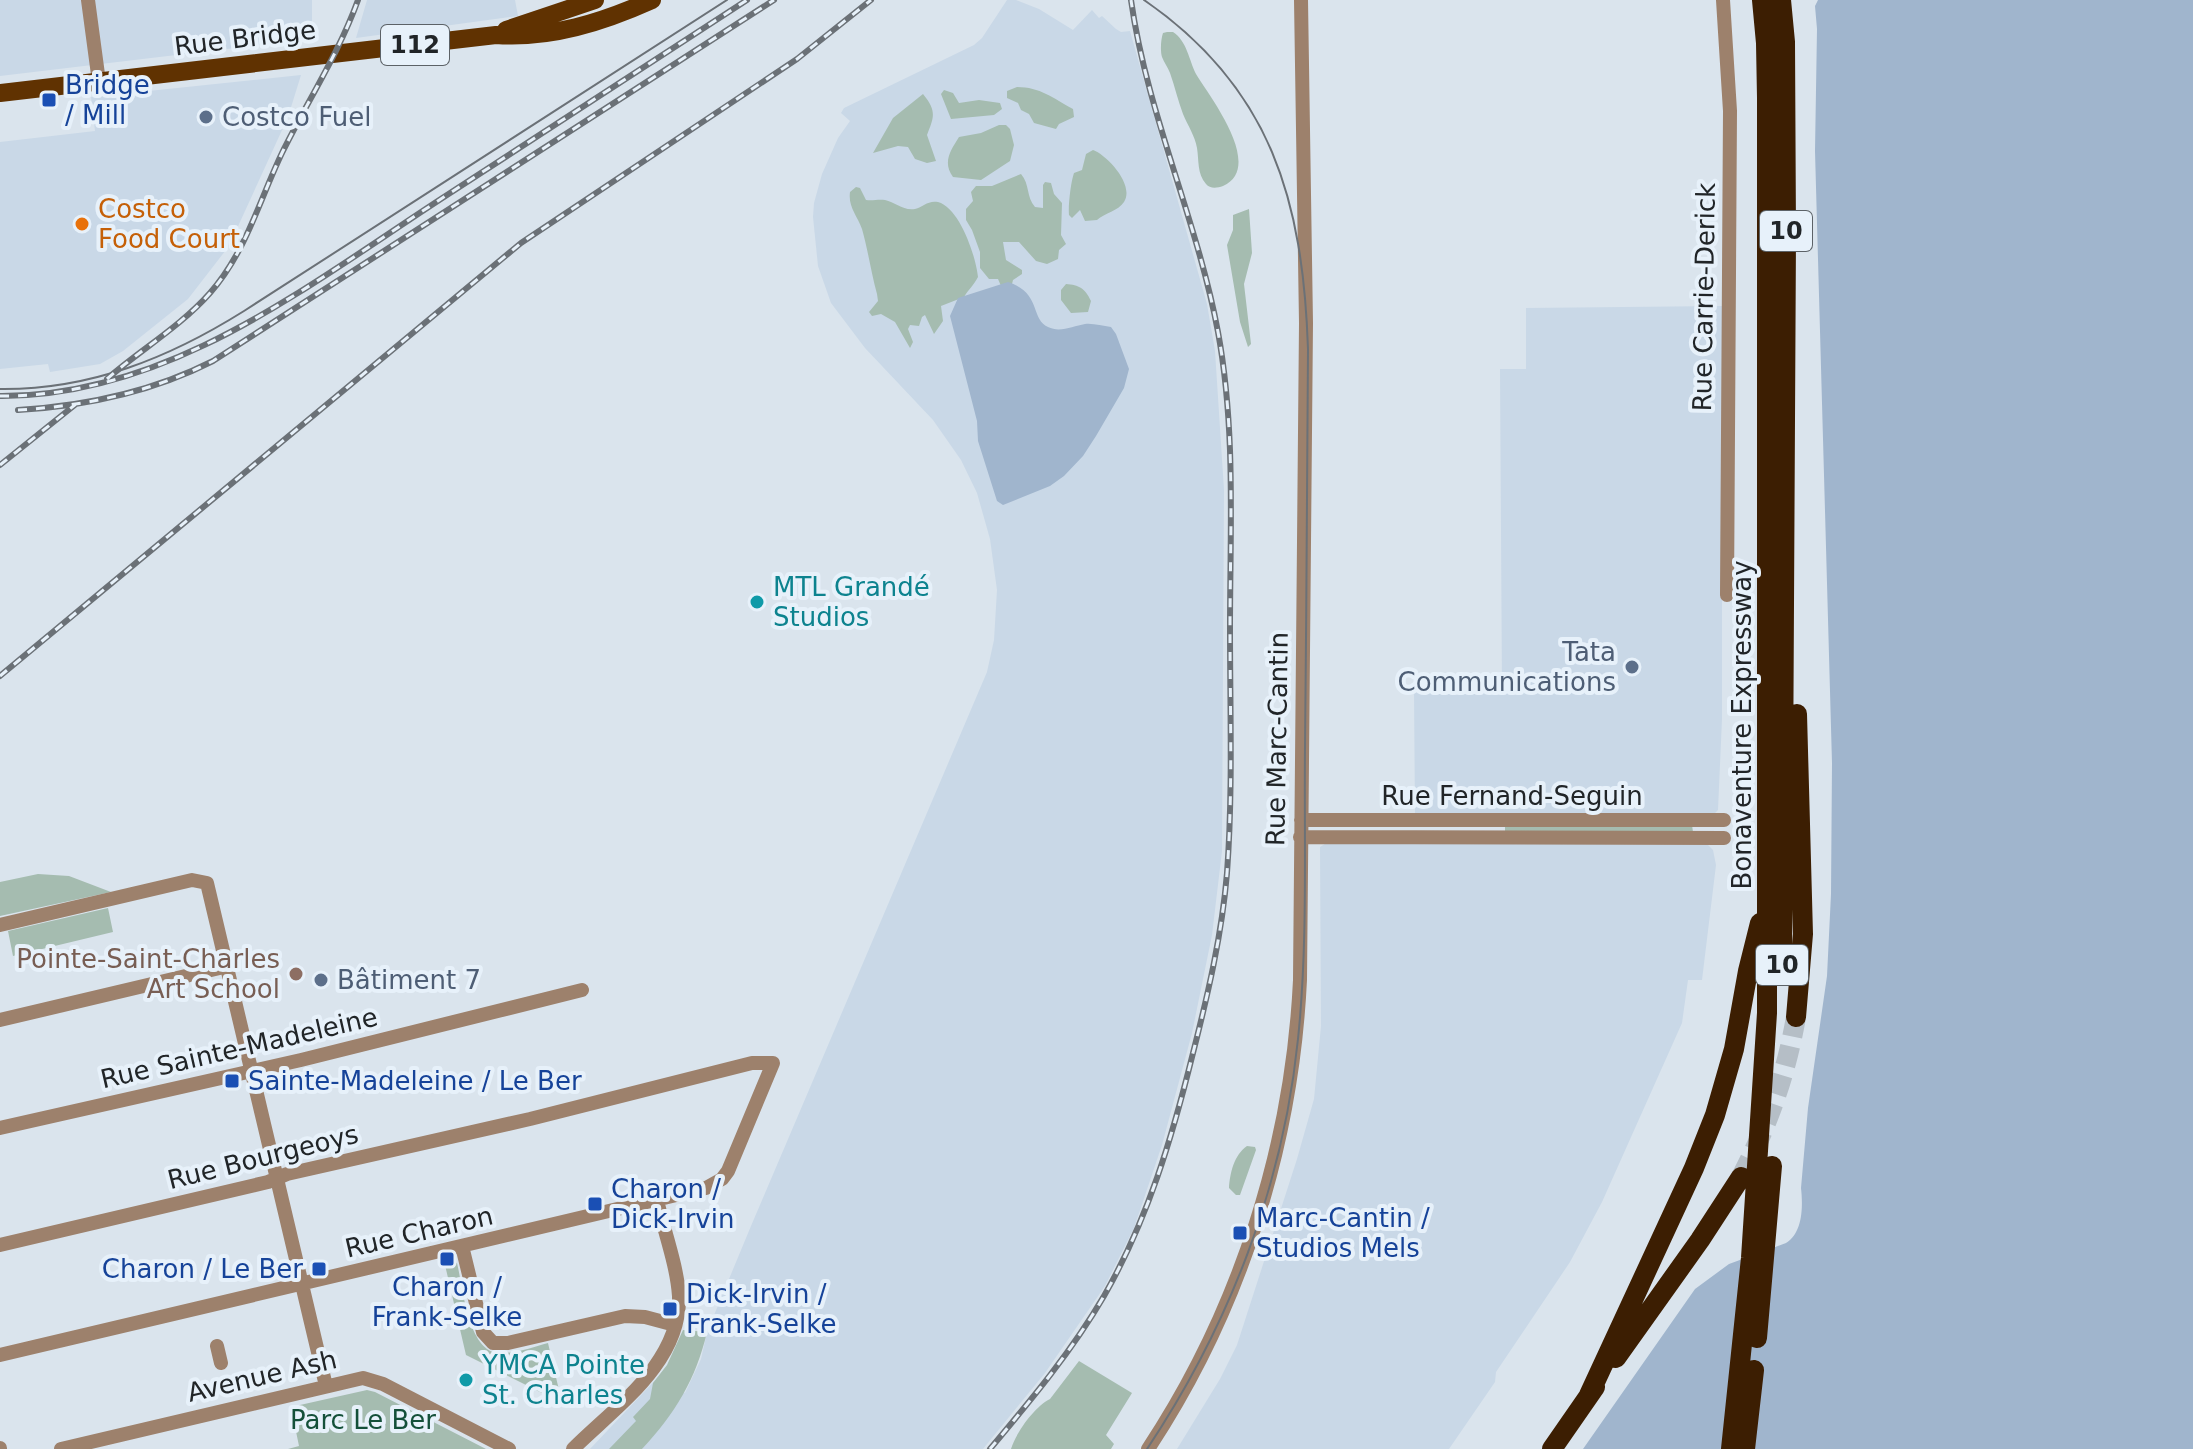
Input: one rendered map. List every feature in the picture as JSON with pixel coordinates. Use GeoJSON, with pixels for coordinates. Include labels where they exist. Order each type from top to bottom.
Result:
{"type":"FeatureCollection","features":[{"type":"Feature","properties":{"kind":"highway","name":"Bonaventure Expressway"},"geometry":{"type":"LineString","coordinates":[[1731,1449],[1761,1222],[1766,1039],[1766,55],[1759,0]]}},
{"type":"Feature","properties":{"kind":"highway","name":"Bonaventure Expressway"},"geometry":{"type":"LineString","coordinates":[[1745,1449],[1781,993],[1786,614],[1785,79],[1781,0]]}},
{"type":"Feature","properties":{"kind":"highway"},"geometry":{"type":"LineString","coordinates":[[1786,614],[1797,707],[1802,962],[1796,1017]]}},
{"type":"Feature","properties":{"kind":"highway"},"geometry":{"type":"LineString","coordinates":[[1589,1395],[1694,1168],[1715,1115],[1734,1049],[1748,971],[1768,892]]}},
{"type":"Feature","properties":{"kind":"highway"},"geometry":{"type":"LineString","coordinates":[[1552,1449],[1741,1177]]}},
{"type":"Feature","properties":{"kind":"main road","name":"Rue Bridge"},"geometry":{"type":"LineString","coordinates":[[496,35],[595,0]]}},
{"type":"Feature","properties":{"kind":"main road","name":"Rue Bridge"},"geometry":{"type":"LineString","coordinates":[[0,93],[496,35],[528,36],[606,18],[652,0]]}},
{"type":"Feature","properties":{"kind":"street"},"geometry":{"type":"LineString","coordinates":[[88,0],[99,82]]}},
{"type":"Feature","properties":{"kind":"street","name":"Rue Marc-Cantin"},"geometry":{"type":"LineString","coordinates":[[1148,1449],[1192,1374],[1220,1318],[1248,1249],[1272,1169],[1288,1093],[1297,1026],[1306,323],[1301,0]]}},
{"type":"Feature","properties":{"kind":"street","name":"Rue Carrie-Derick"},"geometry":{"type":"LineString","coordinates":[[1723,0],[1730,111],[1727,595]]}},
{"type":"Feature","properties":{"kind":"street","name":"Rue Fernand-Seguin"},"geometry":{"type":"LineString","coordinates":[[1301,820],[1724,820]]}},
{"type":"Feature","properties":{"kind":"street","name":"Rue Fernand-Seguin"},"geometry":{"type":"LineString","coordinates":[[1300,837],[1724,838]]}},
{"type":"Feature","properties":{"kind":"street"},"geometry":{"type":"LineString","coordinates":[[0,925],[192,880],[207,883],[326,1386]]}},
{"type":"Feature","properties":{"kind":"street"},"geometry":{"type":"LineString","coordinates":[[0,1020],[228,966]]}},
{"type":"Feature","properties":{"kind":"street","name":"Rue Sainte-Madeleine"},"geometry":{"type":"LineString","coordinates":[[0,1128],[301,1060],[582,990]]}},
{"type":"Feature","properties":{"kind":"street","name":"Rue Bourgeoys"},"geometry":{"type":"LineString","coordinates":[[0,1245],[752,1063],[773,1063]]}},
{"type":"Feature","properties":{"kind":"street","name":"Rue Charon"},"geometry":{"type":"LineString","coordinates":[[0,1355],[706,1188],[722,1179],[735,1158],[773,1063]]}},
{"type":"Feature","properties":{"kind":"street"},"geometry":{"type":"LineString","coordinates":[[573,1449],[654,1368],[667,1349],[675,1325],[679,1294],[657,1200]]}},
{"type":"Feature","properties":{"kind":"street"},"geometry":{"type":"LineString","coordinates":[[462,1246],[483,1332],[493,1343],[508,1343],[625,1316],[675,1325]]}},
{"type":"Feature","properties":{"kind":"street"},"geometry":{"type":"LineString","coordinates":[[217,1346],[221,1363]]}},
{"type":"Feature","properties":{"kind":"street","name":"Avenue Ash"},"geometry":{"type":"LineString","coordinates":[[61,1449],[358,1378],[376,1380],[509,1449]]}},
{"type":"Feature","properties":{"kind":"shaded area"},"geometry":{"type":"Polygon","coordinates":[[[0,0],[312,0],[312,27],[310,39],[0,76],[0,0]]]}},
{"type":"Feature","properties":{"kind":"shaded area"},"geometry":{"type":"Polygon","coordinates":[[[367,0],[515,0],[518,16],[356,38],[367,0]]]}},
{"type":"Feature","properties":{"kind":"shaded area"},"geometry":{"type":"Polygon","coordinates":[[[1007,0],[1016,0],[1039,9],[1073,30],[1092,10],[1121,32],[1130,31],[1207,304],[1215,351],[1224,490],[1222,851],[1212,935],[1192,1033],[1162,1145],[1134,1228],[1105,1286],[1045,1373],[983,1449],[590,1449],[660,1375],[685,1393],[751,1226],[987,672],[994,640],[997,590],[990,539],[977,493],[961,460],[933,420],[865,348],[831,303],[818,266],[813,217],[822,174],[838,138],[850,121],[841,113],[844,108],[974,45],[1007,0]]]}},
{"type":"Feature","properties":{"kind":"shaded area"},"geometry":{"type":"Polygon","coordinates":[[[1818,0],[2193,0],[2193,1449],[1583,1449],[1695,1289],[1729,1264],[1792,1239],[1801,1218],[1808,1108],[1827,976],[1831,894],[1832,763],[1815,151],[1815,6],[1818,0]]]}},
{"type":"Feature","properties":{"kind":"shaded area"},"geometry":{"type":"Polygon","coordinates":[[[301,75],[288,117],[229,246],[188,299],[123,351],[100,364],[50,372],[48,364],[0,369],[0,142],[95,131],[91,97],[301,75]]]}},
{"type":"Feature","properties":{"kind":"shaded area"},"geometry":{"type":"Polygon","coordinates":[[[1008,282],[1026,293],[1039,318],[1048,327],[1062,329],[1088,324],[1111,327],[1129,369],[1124,388],[1083,456],[1050,486],[1003,505],[997,501],[978,441],[977,421],[950,316],[958,298],[1008,282]]]}},
{"type":"Feature","properties":{"kind":"shaded area"},"geometry":{"type":"Polygon","coordinates":[[[1722,306],[1722,719],[1718,810],[1715,813],[1415,815],[1414,691],[1502,691],[1500,369],[1526,369],[1526,308],[1722,306]]]}},
{"type":"Feature","properties":{"kind":"shaded area"},"geometry":{"type":"Polygon","coordinates":[[[1328,842],[1708,845],[1713,850],[1716,865],[1702,980],[1688,980],[1682,1023],[1602,1202],[1570,1262],[1449,1449],[1177,1449],[1237,1345],[1314,1099],[1321,1026],[1320,847],[1328,842]]]}},
{"type":"Feature","properties":{"kind":"green space"},"geometry":{"type":"Polygon","coordinates":[[[1173,32],[1182,40],[1196,74],[1222,115],[1237,148],[1238,164],[1234,177],[1223,186],[1210,187],[1201,176],[1195,139],[1162,57],[1163,33],[1173,32]]]}},
{"type":"Feature","properties":{"kind":"green space"},"geometry":{"type":"Polygon","coordinates":[[[1017,87],[1053,97],[1073,109],[1074,117],[1059,124],[1056,129],[1034,123],[1018,103],[1007,98],[1007,91],[1017,87]]]}},
{"type":"Feature","properties":{"kind":"green space"},"geometry":{"type":"Polygon","coordinates":[[[944,90],[953,93],[959,103],[979,100],[1000,103],[1002,109],[994,115],[951,119],[941,94],[944,90]]]}},
{"type":"Feature","properties":{"kind":"green space"},"geometry":{"type":"Polygon","coordinates":[[[923,94],[932,110],[933,119],[927,135],[936,161],[927,163],[915,159],[908,147],[898,146],[873,153],[893,118],[923,94]]]}},
{"type":"Feature","properties":{"kind":"green space"},"geometry":{"type":"Polygon","coordinates":[[[999,125],[1010,129],[1014,145],[1010,161],[981,180],[953,177],[948,161],[959,137],[981,133],[999,125]]]}},
{"type":"Feature","properties":{"kind":"green space"},"geometry":{"type":"Polygon","coordinates":[[[1093,150],[1118,172],[1126,187],[1126,195],[1124,202],[1115,210],[1097,220],[1085,221],[1080,210],[1072,218],[1069,215],[1070,194],[1074,173],[1082,170],[1086,154],[1093,150]]]}},
{"type":"Feature","properties":{"kind":"green space"},"geometry":{"type":"Polygon","coordinates":[[[1021,174],[1035,207],[1043,208],[1043,185],[1045,182],[1051,183],[1054,194],[1062,203],[1061,235],[1066,244],[1059,250],[1058,259],[1047,264],[1036,261],[1019,242],[1003,242],[1006,260],[1022,270],[1022,274],[1012,284],[1001,286],[998,279],[989,279],[980,268],[980,252],[966,220],[966,209],[973,201],[971,192],[976,186],[992,186],[1021,174]]]}},
{"type":"Feature","properties":{"kind":"green space"},"geometry":{"type":"Polygon","coordinates":[[[856,187],[860,188],[866,200],[885,200],[907,209],[934,202],[946,206],[960,223],[970,246],[978,277],[964,297],[941,306],[943,321],[934,334],[925,315],[919,326],[910,325],[908,329],[913,342],[910,348],[895,322],[881,314],[872,316],[869,312],[878,301],[862,229],[850,202],[850,192],[856,187]]]}},
{"type":"Feature","properties":{"kind":"green space"},"geometry":{"type":"Polygon","coordinates":[[[1249,209],[1252,253],[1244,284],[1251,344],[1248,347],[1240,322],[1227,245],[1233,230],[1233,215],[1249,209]]]}},
{"type":"Feature","properties":{"kind":"green space"},"geometry":{"type":"Polygon","coordinates":[[[1066,284],[1084,290],[1091,301],[1088,312],[1071,313],[1061,300],[1061,290],[1066,284]]]}},
{"type":"Feature","properties":{"kind":"green space"},"geometry":{"type":"Polygon","coordinates":[[[1505,825],[1692,825],[1693,832],[1505,832],[1505,825]]]}},
{"type":"Feature","properties":{"kind":"green space"},"geometry":{"type":"Polygon","coordinates":[[[38,874],[69,876],[111,892],[0,916],[0,882],[38,874]]]}},
{"type":"Feature","properties":{"kind":"green space"},"geometry":{"type":"Polygon","coordinates":[[[108,908],[113,932],[13,956],[8,931],[108,908]]]}},
{"type":"Feature","properties":{"kind":"green space"},"geometry":{"type":"Polygon","coordinates":[[[1247,1146],[1256,1150],[1240,1195],[1236,1195],[1229,1188],[1232,1170],[1239,1154],[1247,1146]]]}},
{"type":"Feature","properties":{"kind":"green space"},"geometry":{"type":"Polygon","coordinates":[[[450,1260],[457,1263],[469,1317],[480,1342],[489,1350],[499,1353],[548,1343],[562,1403],[466,1355],[445,1265],[451,1264],[450,1260]]]}},
{"type":"Feature","properties":{"kind":"green space"},"geometry":{"type":"Polygon","coordinates":[[[683,1330],[707,1332],[697,1365],[674,1409],[642,1449],[609,1449],[636,1421],[633,1417],[650,1399],[653,1383],[667,1365],[683,1330]]]}},
{"type":"Feature","properties":{"kind":"green space"},"geometry":{"type":"Polygon","coordinates":[[[1079,1361],[1132,1393],[1106,1435],[1114,1444],[1111,1449],[1011,1449],[1026,1421],[1050,1399],[1079,1361]]]}},
{"type":"Feature","properties":{"kind":"green space","name":"Parc Le Ber"},"geometry":{"type":"Polygon","coordinates":[[[367,1390],[486,1449],[288,1449],[299,1446],[291,1407],[367,1390]]]}},
{"type":"Feature","properties":{"kind":"tunnel"},"geometry":{"type":"LineString","coordinates":[[1741,1177],[1775,1099],[1796,1017]]}},
{"type":"Feature","properties":{"kind":"tram line"},"geometry":{"type":"LineString","coordinates":[[0,389],[66,384],[97,377],[158,357],[216,328],[727,0]]}},
{"type":"Feature","properties":{"kind":"tram line"},"geometry":{"type":"LineString","coordinates":[[1144,0],[1188,34],[1223,71],[1251,110],[1272,152],[1288,197],[1298,245],[1308,349],[1304,930],[1301,1003],[1291,1094],[1280,1148],[1248,1253],[1203,1354],[1147,1449]]}},
{"type":"Feature","properties":{"kind":"railway"},"geometry":{"type":"LineString","coordinates":[[107,379],[186,317],[210,293],[233,261],[282,153],[332,58],[358,0]]}},
{"type":"Feature","properties":{"kind":"railway"},"geometry":{"type":"LineString","coordinates":[[0,396],[62,391],[122,377],[180,356],[236,329],[344,264],[747,0]]}},
{"type":"Feature","properties":{"kind":"railway"},"geometry":{"type":"LineString","coordinates":[[18,410],[118,396],[166,381],[213,361],[774,0]]}},
{"type":"Feature","properties":{"kind":"railway"},"geometry":{"type":"LineString","coordinates":[[0,676],[521,243],[797,59],[871,0]]}},
{"type":"Feature","properties":{"kind":"railway"},"geometry":{"type":"LineString","coordinates":[[990,1449],[1050,1375],[1092,1316],[1134,1238],[1157,1178],[1199,1031],[1225,896],[1231,782],[1231,480],[1224,369],[1209,290],[1148,84],[1131,0]]}},
{"type":"Feature","properties":{"kind":"railway"},"geometry":{"type":"LineString","coordinates":[[0,465],[76,404]]}},
{"type":"Feature","properties":{"kind":"place","name":"Bridge / Mill"},"geometry":{"type":"Point","coordinates":[49,100]}},
{"type":"Feature","properties":{"kind":"place","name":"Costco Fuel"},"geometry":{"type":"Point","coordinates":[206,117]}},
{"type":"Feature","properties":{"kind":"place","name":"Costco Food Court"},"geometry":{"type":"Point","coordinates":[82,224]}},
{"type":"Feature","properties":{"kind":"place","name":"MTL Grandé Studios"},"geometry":{"type":"Point","coordinates":[757,602]}},
{"type":"Feature","properties":{"kind":"place","name":"Tata Communications"},"geometry":{"type":"Point","coordinates":[1632,667]}},
{"type":"Feature","properties":{"kind":"place","name":"Pointe-Saint-Charles Art School"},"geometry":{"type":"Point","coordinates":[296,974]}},
{"type":"Feature","properties":{"kind":"place","name":"Bâtiment 7"},"geometry":{"type":"Point","coordinates":[321,980]}},
{"type":"Feature","properties":{"kind":"place","name":"Sainte-Madeleine / Le Ber"},"geometry":{"type":"Point","coordinates":[232,1081]}},
{"type":"Feature","properties":{"kind":"place","name":"Charon / Dick-Irvin"},"geometry":{"type":"Point","coordinates":[595,1204]}},
{"type":"Feature","properties":{"kind":"place","name":"Marc-Cantin / Studios Mels"},"geometry":{"type":"Point","coordinates":[1240,1233]}},
{"type":"Feature","properties":{"kind":"place","name":"Charon / Frank-Selke"},"geometry":{"type":"Point","coordinates":[447,1259]}},
{"type":"Feature","properties":{"kind":"place","name":"Charon / Le Ber"},"geometry":{"type":"Point","coordinates":[319,1269]}},
{"type":"Feature","properties":{"kind":"place","name":"Dick-Irvin / Frank-Selke"},"geometry":{"type":"Point","coordinates":[670,1309]}},
{"type":"Feature","properties":{"kind":"place","name":"YMCA Pointe St. Charles"},"geometry":{"type":"Point","coordinates":[466,1380]}}]}
